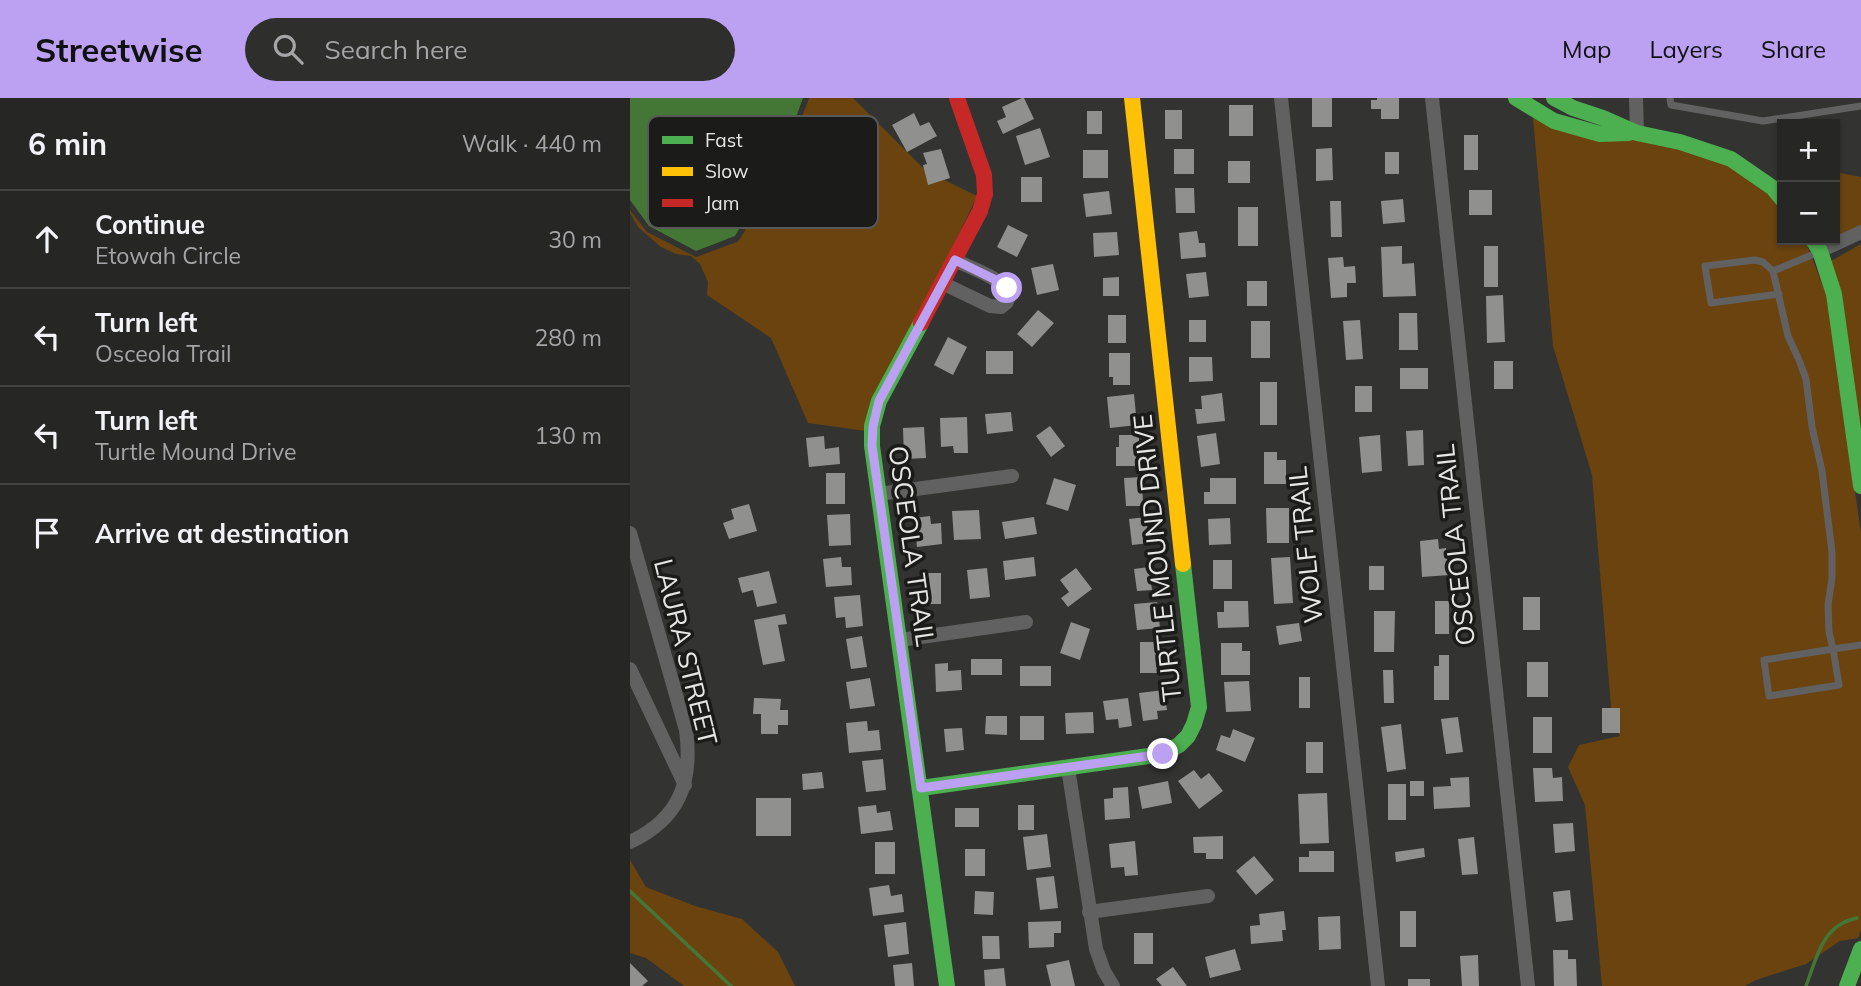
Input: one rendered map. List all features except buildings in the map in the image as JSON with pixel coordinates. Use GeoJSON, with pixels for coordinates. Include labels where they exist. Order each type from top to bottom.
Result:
{"type":"FeatureCollection","features":[{"type":"Feature","properties":{"kind":"street","name":"OSCEOLA TRAIL"},"geometry":{"type":"LineString","coordinates":[[947,986],[872,446],[879,401],[955,260],[980,211],[985,194],[984,175],[957,98]]}},
{"type":"Feature","properties":{"kind":"street","name":"TURTLE MOUND DRIVE"},"geometry":{"type":"LineString","coordinates":[[921,788],[1163,754],[1180,746],[1193,730],[1199,707],[1132,98]]}},
{"type":"Feature","properties":{"kind":"street","name":"WOLF TRAIL"},"geometry":{"type":"LineString","coordinates":[[1281,98],[1378,986]]}},
{"type":"Feature","properties":{"kind":"street","name":"OSCEOLA TRAIL"},"geometry":{"type":"LineString","coordinates":[[1432,98],[1528,986]]}},
{"type":"Feature","properties":{"kind":"street"},"geometry":{"type":"LineString","coordinates":[[1516,98],[1554,121],[1600,134],[1637,133]]}},
{"type":"Feature","properties":{"kind":"street"},"geometry":{"type":"LineString","coordinates":[[1554,98],[1637,133],[1680,142],[1731,159],[1777,193]]}},
{"type":"Feature","properties":{"kind":"street"},"geometry":{"type":"LineString","coordinates":[[1636,98],[1637,133]]}},
{"type":"Feature","properties":{"kind":"street"},"geometry":{"type":"LineString","coordinates":[[1861,232],[1816,246],[1834,295],[1861,486]]}},
{"type":"Feature","properties":{"kind":"street"},"geometry":{"type":"LineString","coordinates":[[942,283],[990,306],[1001,307],[1007,302],[1007,288],[1000,282],[955,260]]}},
{"type":"Feature","properties":{"kind":"street"},"geometry":{"type":"LineString","coordinates":[[879,494],[1012,476]]}},
{"type":"Feature","properties":{"kind":"street","name":"LAURA STREET"},"geometry":{"type":"LineString","coordinates":[[630,533],[686,730],[689,750],[685,785],[673,808],[662,822],[647,834],[630,842]]}},
{"type":"Feature","properties":{"kind":"street"},"geometry":{"type":"LineString","coordinates":[[900,640],[1026,622]]}},
{"type":"Feature","properties":{"kind":"street"},"geometry":{"type":"LineString","coordinates":[[630,669],[685,785]]}},
{"type":"Feature","properties":{"kind":"street"},"geometry":{"type":"LineString","coordinates":[[1068,768],[1096,949],[1113,986]]}},
{"type":"Feature","properties":{"kind":"street"},"geometry":{"type":"LineString","coordinates":[[1089,912],[1208,896]]}},
{"type":"Feature","properties":{"kind":"street"},"geometry":{"type":"LineString","coordinates":[[1847,986],[1861,949]]}},
{"type":"Feature","properties":{"kind":"lane"},"geometry":{"type":"LineString","coordinates":[[1670,98],[1671,105],[1763,121],[1861,106]]}},
{"type":"Feature","properties":{"kind":"lane"},"geometry":{"type":"LineString","coordinates":[[1773,271],[1816,246]]}},
{"type":"Feature","properties":{"kind":"lane"},"geometry":{"type":"LineString","coordinates":[[1779,294],[1711,303],[1705,266],[1755,260],[1763,262],[1773,271],[1779,294],[1788,336],[1806,379],[1812,427],[1822,471],[1832,552],[1829,632],[1833,649],[1839,685],[1769,696],[1764,660],[1833,649],[1861,645]]}},
{"type":"Feature","properties":{"kind":"shaded area"},"geometry":{"type":"Polygon","coordinates":[[[630,98],[803,98],[796,116],[648,116],[648,225],[630,200],[630,98]]]}},
{"type":"Feature","properties":{"kind":"shaded area"},"geometry":{"type":"Polygon","coordinates":[[[809,98],[853,98],[871,116],[802,116],[809,98]]]}},
{"type":"Feature","properties":{"kind":"shaded area"},"geometry":{"type":"Polygon","coordinates":[[[1533,118],[1678,149],[1728,166],[1768,194],[1777,204],[1777,245],[1807,245],[1827,296],[1861,533],[1861,930],[1858,938],[1840,941],[1806,964],[1745,986],[1602,986],[1585,805],[1568,767],[1579,745],[1620,736],[1612,719],[1592,475],[1553,346],[1533,118]]]}},
{"type":"Feature","properties":{"kind":"shaded area"},"geometry":{"type":"Polygon","coordinates":[[[878,123],[926,171],[977,196],[866,431],[808,423],[771,338],[707,295],[708,282],[700,264],[691,256],[676,254],[661,247],[638,227],[630,210],[647,232],[696,257],[740,239],[746,228],[878,228],[878,123]]]}},
{"type":"Feature","properties":{"kind":"shaded area"},"geometry":{"type":"Polygon","coordinates":[[[1840,173],[1861,177],[1861,227],[1840,239],[1840,173]]]}},
{"type":"Feature","properties":{"kind":"shaded area"},"geometry":{"type":"Polygon","coordinates":[[[653,228],[740,228],[735,236],[696,251],[653,228]]]}},
{"type":"Feature","properties":{"kind":"shaded area"},"geometry":{"type":"Polygon","coordinates":[[[1861,244],[1861,439],[1831,261],[1861,244]]]}},
{"type":"Feature","properties":{"kind":"shaded area"},"geometry":{"type":"Polygon","coordinates":[[[630,860],[646,887],[695,906],[742,919],[778,952],[795,986],[684,986],[646,958],[630,953],[630,860]]]}},
{"type":"Feature","properties":{"kind":"waterway"},"geometry":{"type":"LineString","coordinates":[[630,891],[731,986]]}},
{"type":"Feature","properties":{"kind":"waterway"},"geometry":{"type":"LineString","coordinates":[[1806,986],[1828,935],[1845,922],[1857,918]]}},
{"type":"Feature","properties":{"kind":"traffic: fast"},"geometry":{"type":"LineString","coordinates":[[1516,98],[1554,121],[1600,134],[1629,133]]}},
{"type":"Feature","properties":{"kind":"traffic: fast"},"geometry":{"type":"LineString","coordinates":[[1554,98],[1637,133],[1680,142],[1731,159],[1777,193]]}},
{"type":"Feature","properties":{"kind":"traffic: fast"},"geometry":{"type":"LineString","coordinates":[[1816,245],[1834,294],[1861,486]]}},
{"type":"Feature","properties":{"kind":"traffic: fast"},"geometry":{"type":"LineString","coordinates":[[921,323],[879,401],[872,426],[872,446],[947,986]]}},
{"type":"Feature","properties":{"kind":"traffic: fast"},"geometry":{"type":"LineString","coordinates":[[921,788],[1163,754],[1179,745],[1188,736],[1199,707],[1183,564]]}},
{"type":"Feature","properties":{"kind":"traffic: fast"},"geometry":{"type":"LineString","coordinates":[[1847,986],[1861,949]]}},
{"type":"Feature","properties":{"kind":"traffic: slow"},"geometry":{"type":"LineString","coordinates":[[1132,98],[1183,564]]}},
{"type":"Feature","properties":{"kind":"traffic: jam"},"geometry":{"type":"LineString","coordinates":[[921,323],[980,211],[985,194],[984,175],[957,98]]}},
{"type":"Feature","properties":{"kind":"route"},"geometry":{"type":"LineString","coordinates":[[1007,288],[955,260],[879,401],[873,426],[872,446],[921,788],[1163,754]]}}]}
